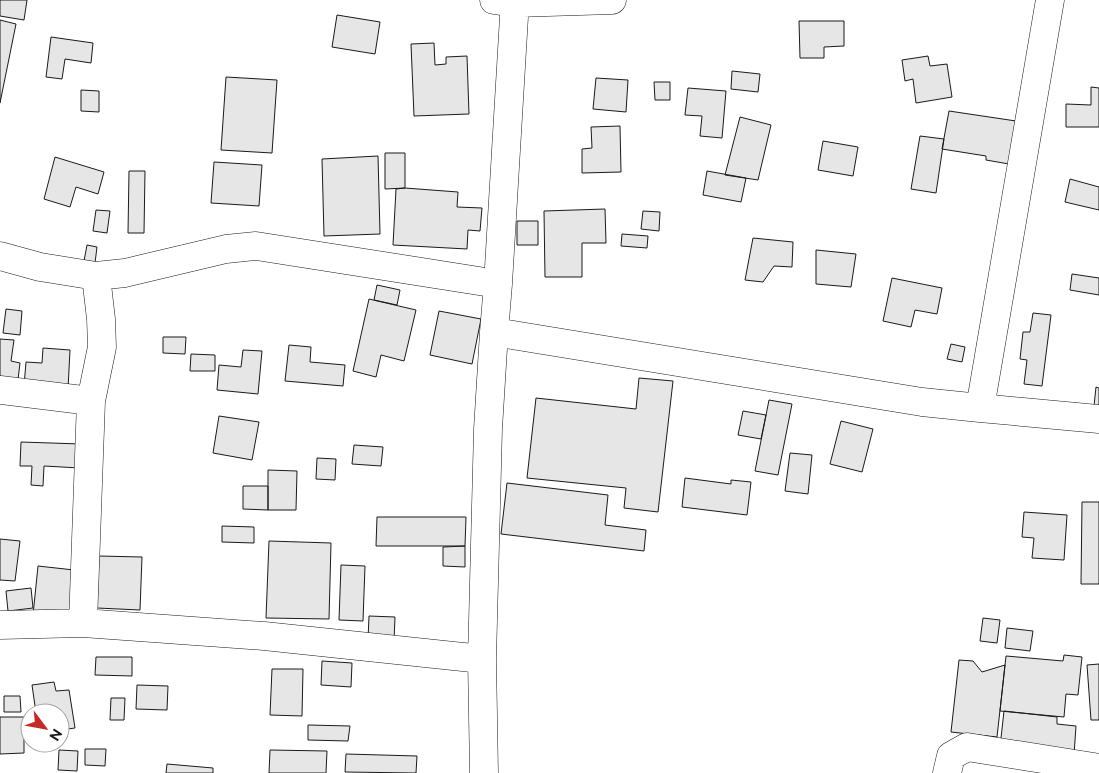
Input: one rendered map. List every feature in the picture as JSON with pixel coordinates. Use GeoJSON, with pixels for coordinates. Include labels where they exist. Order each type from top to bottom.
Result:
{"type":"FeatureCollection","features":[{"type":"Feature","properties":{"kind":"street"},"geometry":{"type":"LineString","coordinates":[[484,773],[482,659],[488,429],[498,284],[508,1],[612,0]]}},
{"type":"Feature","properties":{"kind":"street"},"geometry":{"type":"LineString","coordinates":[[980,408],[1050,0]]}},
{"type":"Feature","properties":{"kind":"street"},"geometry":{"type":"LineString","coordinates":[[0,256],[40,267],[96,276],[125,272],[226,249],[256,246],[498,284]]}},
{"type":"Feature","properties":{"kind":"street"},"geometry":{"type":"LineString","coordinates":[[83,623],[91,401],[102,347],[96,276]]}},
{"type":"Feature","properties":{"kind":"street"},"geometry":{"type":"LineString","coordinates":[[494,332],[922,402],[1099,419]]}},
{"type":"Feature","properties":{"kind":"street"},"geometry":{"type":"LineString","coordinates":[[0,390],[91,401]]}},
{"type":"Feature","properties":{"kind":"street"},"geometry":{"type":"LineString","coordinates":[[0,625],[83,623],[264,636],[482,659]]}},
{"type":"Feature","properties":{"kind":"street"},"geometry":{"type":"LineString","coordinates":[[947,773],[951,756],[967,747],[1099,768]]}},
{"type":"Feature","properties":{"kind":"building"},"geometry":{"type":"Polygon","coordinates":[[[0,0],[27,0],[24,20],[0,16],[0,0]]]}},
{"type":"Feature","properties":{"kind":"building"},"geometry":{"type":"Polygon","coordinates":[[[337,15],[380,22],[375,54],[332,47],[337,15]]]}},
{"type":"Feature","properties":{"kind":"building"},"geometry":{"type":"Polygon","coordinates":[[[0,20],[16,24],[0,103],[0,20]]]}},
{"type":"Feature","properties":{"kind":"building"},"geometry":{"type":"Polygon","coordinates":[[[799,21],[844,21],[844,46],[824,47],[824,58],[800,58],[799,21]]]}},
{"type":"Feature","properties":{"kind":"building"},"geometry":{"type":"Polygon","coordinates":[[[51,37],[93,43],[91,63],[65,59],[62,79],[46,77],[51,37]]]}},
{"type":"Feature","properties":{"kind":"building"},"geometry":{"type":"Polygon","coordinates":[[[434,43],[435,65],[446,64],[446,57],[467,56],[469,114],[414,116],[411,44],[434,43]]]}},
{"type":"Feature","properties":{"kind":"building"},"geometry":{"type":"Polygon","coordinates":[[[928,56],[930,66],[947,64],[952,97],[916,103],[913,79],[905,81],[902,60],[928,56]]]}},
{"type":"Feature","properties":{"kind":"building"},"geometry":{"type":"Polygon","coordinates":[[[732,71],[760,74],[758,92],[731,89],[732,71]]]}},
{"type":"Feature","properties":{"kind":"building"},"geometry":{"type":"Polygon","coordinates":[[[226,77],[277,80],[272,153],[221,150],[226,77]]]}},
{"type":"Feature","properties":{"kind":"building"},"geometry":{"type":"Polygon","coordinates":[[[596,78],[628,80],[626,112],[593,109],[596,78]]]}},
{"type":"Feature","properties":{"kind":"building"},"geometry":{"type":"Polygon","coordinates":[[[654,82],[670,82],[670,100],[655,100],[654,82]]]}},
{"type":"Feature","properties":{"kind":"building"},"geometry":{"type":"Polygon","coordinates":[[[1091,87],[1099,88],[1099,127],[1066,127],[1066,104],[1091,105],[1091,87]]]}},
{"type":"Feature","properties":{"kind":"building"},"geometry":{"type":"Polygon","coordinates":[[[688,88],[726,91],[722,138],[700,136],[702,116],[685,115],[688,88]]]}},
{"type":"Feature","properties":{"kind":"building"},"geometry":{"type":"Polygon","coordinates":[[[81,90],[99,91],[99,112],[81,111],[81,90]]]}},
{"type":"Feature","properties":{"kind":"building"},"geometry":{"type":"Polygon","coordinates":[[[949,111],[1016,121],[1009,164],[986,160],[986,156],[942,149],[949,111]]]}},
{"type":"Feature","properties":{"kind":"building"},"geometry":{"type":"Polygon","coordinates":[[[740,117],[771,125],[758,180],[725,175],[740,117]]]}},
{"type":"Feature","properties":{"kind":"building"},"geometry":{"type":"Polygon","coordinates":[[[620,126],[621,172],[582,173],[582,149],[592,148],[591,127],[620,126]]]}},
{"type":"Feature","properties":{"kind":"building"},"geometry":{"type":"Polygon","coordinates":[[[920,136],[944,139],[936,193],[911,189],[920,136]]]}},
{"type":"Feature","properties":{"kind":"building"},"geometry":{"type":"Polygon","coordinates":[[[823,141],[858,147],[853,176],[818,170],[823,141]]]}},
{"type":"Feature","properties":{"kind":"building"},"geometry":{"type":"Polygon","coordinates":[[[385,153],[405,153],[405,188],[385,189],[385,153]]]}},
{"type":"Feature","properties":{"kind":"building"},"geometry":{"type":"Polygon","coordinates":[[[378,156],[380,234],[324,236],[322,159],[378,156]]]}},
{"type":"Feature","properties":{"kind":"building"},"geometry":{"type":"Polygon","coordinates":[[[55,157],[104,172],[98,194],[76,187],[70,207],[44,199],[55,157]]]}},
{"type":"Feature","properties":{"kind":"building"},"geometry":{"type":"Polygon","coordinates":[[[214,162],[262,165],[259,206],[211,203],[214,162]]]}},
{"type":"Feature","properties":{"kind":"building"},"geometry":{"type":"Polygon","coordinates":[[[129,171],[145,171],[144,233],[128,233],[129,171]]]}},
{"type":"Feature","properties":{"kind":"building"},"geometry":{"type":"Polygon","coordinates":[[[707,171],[746,178],[741,202],[703,195],[707,171]]]}},
{"type":"Feature","properties":{"kind":"building"},"geometry":{"type":"Polygon","coordinates":[[[1070,179],[1099,187],[1099,210],[1065,202],[1070,179]]]}},
{"type":"Feature","properties":{"kind":"building"},"geometry":{"type":"Polygon","coordinates":[[[396,189],[458,192],[457,207],[482,208],[480,231],[468,230],[467,249],[393,245],[396,189]]]}},
{"type":"Feature","properties":{"kind":"building"},"geometry":{"type":"Polygon","coordinates":[[[605,209],[606,243],[582,243],[582,277],[545,277],[544,211],[605,209]]]}},
{"type":"Feature","properties":{"kind":"building"},"geometry":{"type":"Polygon","coordinates":[[[96,210],[110,211],[107,233],[93,231],[96,210]]]}},
{"type":"Feature","properties":{"kind":"building"},"geometry":{"type":"Polygon","coordinates":[[[643,211],[660,212],[659,231],[641,229],[643,211]]]}},
{"type":"Feature","properties":{"kind":"building"},"geometry":{"type":"Polygon","coordinates":[[[517,221],[538,221],[538,245],[517,245],[517,221]]]}},
{"type":"Feature","properties":{"kind":"building"},"geometry":{"type":"Polygon","coordinates":[[[622,234],[648,236],[647,248],[621,246],[622,234]]]}},
{"type":"Feature","properties":{"kind":"building"},"geometry":{"type":"Polygon","coordinates":[[[753,238],[793,242],[792,267],[774,266],[763,282],[745,280],[753,238]]]}},
{"type":"Feature","properties":{"kind":"building"},"geometry":{"type":"Polygon","coordinates":[[[87,245],[97,247],[95,263],[84,261],[87,245]]]}},
{"type":"Feature","properties":{"kind":"building"},"geometry":{"type":"Polygon","coordinates":[[[816,250],[856,254],[851,287],[816,284],[816,250]]]}},
{"type":"Feature","properties":{"kind":"building"},"geometry":{"type":"Polygon","coordinates":[[[1072,274],[1099,278],[1099,295],[1070,290],[1072,274]]]}},
{"type":"Feature","properties":{"kind":"building"},"geometry":{"type":"Polygon","coordinates":[[[892,278],[942,288],[937,314],[915,310],[911,327],[883,321],[892,278]]]}},
{"type":"Feature","properties":{"kind":"building"},"geometry":{"type":"Polygon","coordinates":[[[377,285],[400,290],[397,305],[374,300],[377,285]]]}},
{"type":"Feature","properties":{"kind":"building"},"geometry":{"type":"Polygon","coordinates":[[[369,299],[416,310],[404,361],[381,355],[376,377],[353,371],[369,299]]]}},
{"type":"Feature","properties":{"kind":"building"},"geometry":{"type":"Polygon","coordinates":[[[6,309],[22,311],[20,335],[3,333],[6,309]]]}},
{"type":"Feature","properties":{"kind":"building"},"geometry":{"type":"Polygon","coordinates":[[[439,311],[481,319],[472,364],[430,355],[439,311]]]}},
{"type":"Feature","properties":{"kind":"building"},"geometry":{"type":"Polygon","coordinates":[[[1033,313],[1051,315],[1042,386],[1024,384],[1027,360],[1020,359],[1023,332],[1030,332],[1033,313]]]}},
{"type":"Feature","properties":{"kind":"building"},"geometry":{"type":"Polygon","coordinates":[[[163,337],[186,337],[185,354],[163,353],[163,337]]]}},
{"type":"Feature","properties":{"kind":"building"},"geometry":{"type":"Polygon","coordinates":[[[0,339],[14,340],[11,361],[20,363],[17,388],[0,387],[0,339]]]}},
{"type":"Feature","properties":{"kind":"building"},"geometry":{"type":"Polygon","coordinates":[[[951,344],[965,347],[962,362],[947,359],[951,344]]]}},
{"type":"Feature","properties":{"kind":"building"},"geometry":{"type":"Polygon","coordinates":[[[289,345],[311,347],[310,362],[345,365],[343,386],[285,381],[289,345]]]}},
{"type":"Feature","properties":{"kind":"building"},"geometry":{"type":"Polygon","coordinates":[[[43,348],[70,350],[68,389],[24,386],[26,362],[42,363],[43,348]]]}},
{"type":"Feature","properties":{"kind":"building"},"geometry":{"type":"Polygon","coordinates":[[[243,350],[262,351],[258,394],[217,390],[219,365],[241,367],[243,350]]]}},
{"type":"Feature","properties":{"kind":"building"},"geometry":{"type":"Polygon","coordinates":[[[191,354],[215,355],[215,371],[190,371],[191,354]]]}},
{"type":"Feature","properties":{"kind":"building"},"geometry":{"type":"Polygon","coordinates":[[[639,378],[673,381],[658,512],[624,508],[626,488],[527,478],[536,398],[636,409],[639,378]]]}},
{"type":"Feature","properties":{"kind":"building"},"geometry":{"type":"Polygon","coordinates":[[[1096,387],[1099,388],[1099,407],[1094,406],[1096,387]]]}},
{"type":"Feature","properties":{"kind":"building"},"geometry":{"type":"Polygon","coordinates":[[[769,400],[792,404],[778,475],[755,471],[769,400]]]}},
{"type":"Feature","properties":{"kind":"building"},"geometry":{"type":"Polygon","coordinates":[[[743,411],[766,415],[761,439],[738,435],[743,411]]]}},
{"type":"Feature","properties":{"kind":"building"},"geometry":{"type":"Polygon","coordinates":[[[219,416],[259,422],[252,460],[213,453],[219,416]]]}},
{"type":"Feature","properties":{"kind":"building"},"geometry":{"type":"Polygon","coordinates":[[[841,421],[873,429],[862,472],[830,464],[841,421]]]}},
{"type":"Feature","properties":{"kind":"building"},"geometry":{"type":"Polygon","coordinates":[[[21,442],[81,444],[80,468],[44,466],[43,486],[31,485],[32,466],[20,466],[21,442]]]}},
{"type":"Feature","properties":{"kind":"building"},"geometry":{"type":"Polygon","coordinates":[[[354,445],[383,447],[381,466],[352,464],[354,445]]]}},
{"type":"Feature","properties":{"kind":"building"},"geometry":{"type":"Polygon","coordinates":[[[790,453],[812,455],[808,494],[785,491],[790,453]]]}},
{"type":"Feature","properties":{"kind":"building"},"geometry":{"type":"Polygon","coordinates":[[[317,458],[336,459],[335,480],[316,479],[317,458]]]}},
{"type":"Feature","properties":{"kind":"building"},"geometry":{"type":"Polygon","coordinates":[[[268,470],[297,471],[296,510],[268,510],[268,470]]]}},
{"type":"Feature","properties":{"kind":"building"},"geometry":{"type":"Polygon","coordinates":[[[685,478],[731,484],[731,480],[751,482],[747,515],[682,507],[685,478]]]}},
{"type":"Feature","properties":{"kind":"building"},"geometry":{"type":"Polygon","coordinates":[[[507,483],[608,495],[605,525],[646,530],[644,551],[501,534],[507,483]]]}},
{"type":"Feature","properties":{"kind":"building"},"geometry":{"type":"Polygon","coordinates":[[[243,486],[268,486],[268,510],[243,509],[243,486]]]}},
{"type":"Feature","properties":{"kind":"building"},"geometry":{"type":"Polygon","coordinates":[[[1082,502],[1099,502],[1099,584],[1081,584],[1082,502]]]}},
{"type":"Feature","properties":{"kind":"building"},"geometry":{"type":"Polygon","coordinates":[[[1024,512],[1067,515],[1064,560],[1032,558],[1034,538],[1022,537],[1024,512]]]}},
{"type":"Feature","properties":{"kind":"building"},"geometry":{"type":"Polygon","coordinates":[[[377,517],[466,517],[465,546],[376,546],[377,517]]]}},
{"type":"Feature","properties":{"kind":"building"},"geometry":{"type":"Polygon","coordinates":[[[222,526],[254,527],[254,543],[222,542],[222,526]]]}},
{"type":"Feature","properties":{"kind":"building"},"geometry":{"type":"Polygon","coordinates":[[[0,539],[20,541],[15,581],[0,580],[0,539]]]}},
{"type":"Feature","properties":{"kind":"building"},"geometry":{"type":"Polygon","coordinates":[[[269,541],[331,543],[329,619],[266,618],[269,541]]]}},
{"type":"Feature","properties":{"kind":"building"},"geometry":{"type":"Polygon","coordinates":[[[465,546],[465,567],[443,566],[443,547],[465,546]]]}},
{"type":"Feature","properties":{"kind":"building"},"geometry":{"type":"Polygon","coordinates":[[[99,556],[142,557],[140,610],[97,608],[99,556]]]}},
{"type":"Feature","properties":{"kind":"building"},"geometry":{"type":"Polygon","coordinates":[[[341,565],[365,566],[363,621],[339,620],[341,565]]]}},
{"type":"Feature","properties":{"kind":"building"},"geometry":{"type":"Polygon","coordinates":[[[38,566],[83,571],[78,620],[33,615],[38,566]]]}},
{"type":"Feature","properties":{"kind":"building"},"geometry":{"type":"Polygon","coordinates":[[[31,588],[33,608],[8,611],[6,591],[31,588]]]}},
{"type":"Feature","properties":{"kind":"building"},"geometry":{"type":"Polygon","coordinates":[[[369,616],[395,617],[394,641],[368,640],[369,616]]]}},
{"type":"Feature","properties":{"kind":"building"},"geometry":{"type":"Polygon","coordinates":[[[983,618],[1000,620],[997,643],[980,641],[983,618]]]}},
{"type":"Feature","properties":{"kind":"building"},"geometry":{"type":"Polygon","coordinates":[[[1007,628],[1033,631],[1030,651],[1005,648],[1007,628]]]}},
{"type":"Feature","properties":{"kind":"building"},"geometry":{"type":"Polygon","coordinates":[[[1064,655],[1082,657],[1078,695],[1066,694],[1064,717],[1000,711],[1006,656],[1063,661],[1064,655]]]}},
{"type":"Feature","properties":{"kind":"building"},"geometry":{"type":"Polygon","coordinates":[[[96,657],[132,657],[132,676],[95,675],[96,657]]]}},
{"type":"Feature","properties":{"kind":"building"},"geometry":{"type":"Polygon","coordinates":[[[959,660],[973,661],[982,672],[1005,665],[997,737],[951,732],[959,660]]]}},
{"type":"Feature","properties":{"kind":"building"},"geometry":{"type":"Polygon","coordinates":[[[322,661],[352,663],[351,687],[321,685],[322,661]]]}},
{"type":"Feature","properties":{"kind":"building"},"geometry":{"type":"Polygon","coordinates":[[[1099,664],[1099,720],[1091,720],[1087,665],[1099,664]]]}},
{"type":"Feature","properties":{"kind":"building"},"geometry":{"type":"Polygon","coordinates":[[[272,669],[303,669],[302,716],[270,715],[272,669]]]}},
{"type":"Feature","properties":{"kind":"building"},"geometry":{"type":"Polygon","coordinates":[[[54,682],[56,691],[69,690],[75,728],[70,729],[70,703],[35,703],[32,685],[54,682]]]}},
{"type":"Feature","properties":{"kind":"building"},"geometry":{"type":"Polygon","coordinates":[[[137,685],[168,686],[167,710],[136,709],[137,685]]]}},
{"type":"Feature","properties":{"kind":"building"},"geometry":{"type":"Polygon","coordinates":[[[4,696],[20,696],[20,712],[4,712],[4,696]]]}},
{"type":"Feature","properties":{"kind":"building"},"geometry":{"type":"Polygon","coordinates":[[[111,698],[125,698],[124,720],[110,720],[111,698]]]}},
{"type":"Feature","properties":{"kind":"building"},"geometry":{"type":"Polygon","coordinates":[[[1004,711],[1057,717],[1057,724],[1076,726],[1074,755],[1000,747],[1004,711]]]}},
{"type":"Feature","properties":{"kind":"building"},"geometry":{"type":"Polygon","coordinates":[[[0,717],[20,717],[20,753],[24,753],[0,754],[0,717]]]}},
{"type":"Feature","properties":{"kind":"building"},"geometry":{"type":"Polygon","coordinates":[[[308,725],[350,726],[348,741],[308,740],[308,725]]]}},
{"type":"Feature","properties":{"kind":"building"},"geometry":{"type":"Polygon","coordinates":[[[85,749],[106,749],[105,766],[85,765],[85,749]]]}},
{"type":"Feature","properties":{"kind":"building"},"geometry":{"type":"Polygon","coordinates":[[[270,750],[327,751],[326,773],[269,773],[270,750]]]}},
{"type":"Feature","properties":{"kind":"building"},"geometry":{"type":"Polygon","coordinates":[[[78,751],[77,771],[58,770],[59,753],[78,751]]]}},
{"type":"Feature","properties":{"kind":"building"},"geometry":{"type":"Polygon","coordinates":[[[346,754],[417,756],[416,773],[345,772],[346,754]]]}},
{"type":"Feature","properties":{"kind":"building"},"geometry":{"type":"Polygon","coordinates":[[[167,764],[213,768],[213,773],[166,773],[167,764]]]}}]}
